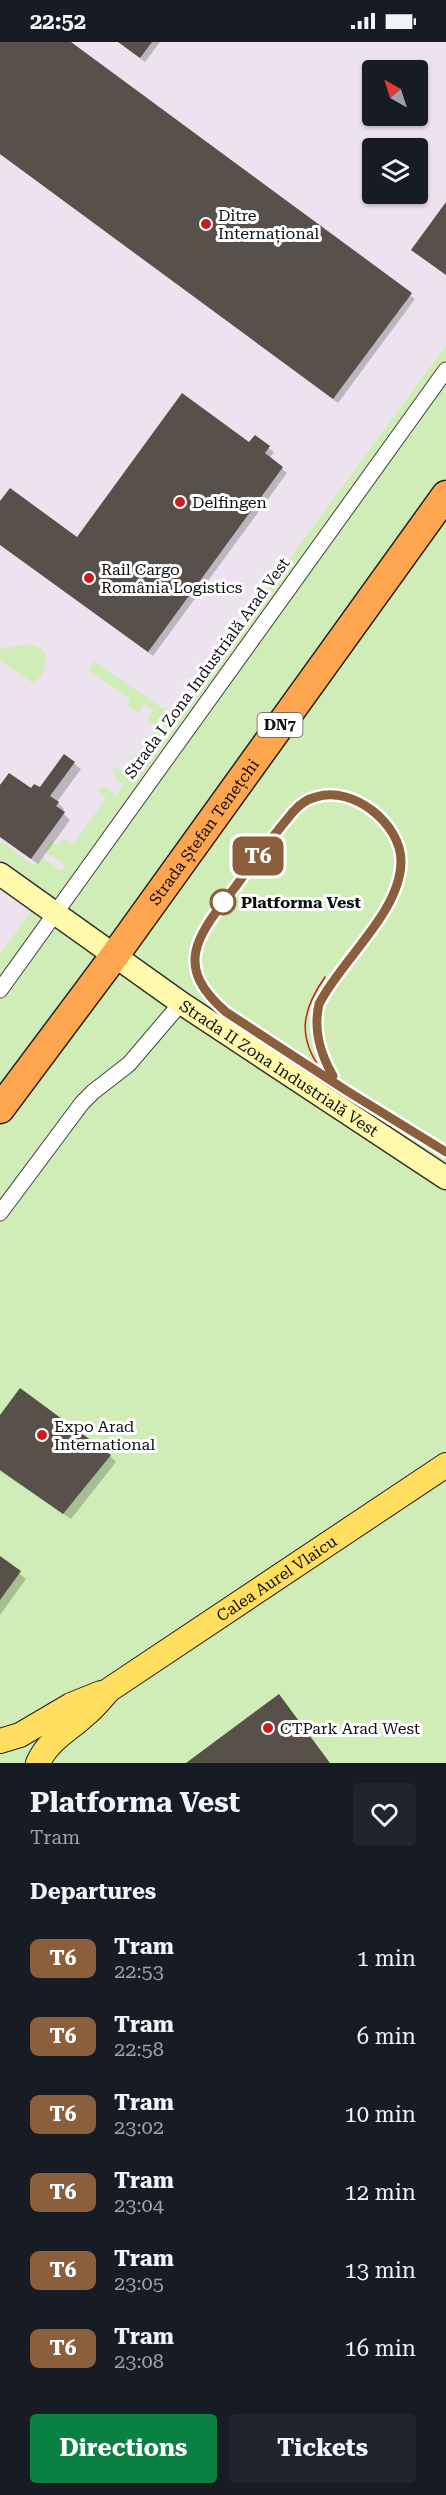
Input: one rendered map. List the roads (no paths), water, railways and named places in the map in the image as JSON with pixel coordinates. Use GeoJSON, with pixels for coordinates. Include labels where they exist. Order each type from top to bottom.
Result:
{"type":"FeatureCollection","features":[{"type":"Feature","properties":{"kind":"highway","name":"Strada Ștefan Tenețchi"},"geometry":{"type":"LineString","coordinates":[[0,1109],[115,955],[446,495]]}},
{"type":"Feature","properties":{"kind":"main road","name":"Calea Aurel Vlaicu"},"geometry":{"type":"LineString","coordinates":[[109,1690],[446,1465]]}},
{"type":"Feature","properties":{"kind":"main road"},"geometry":{"type":"LineString","coordinates":[[0,1743],[20,1735],[71,1706],[109,1690]]}},
{"type":"Feature","properties":{"kind":"main road"},"geometry":{"type":"LineString","coordinates":[[38,1763],[51,1743],[85,1716],[109,1690]]}},
{"type":"Feature","properties":{"kind":"main road"},"geometry":{"type":"LineString","coordinates":[[0,1743],[18,1754],[25,1763]]}},
{"type":"Feature","properties":{"kind":"street","name":"Strada I Zona Industrială Arad Vest"},"geometry":{"type":"LineString","coordinates":[[0,990],[57,913],[136,797],[446,370]]}},
{"type":"Feature","properties":{"kind":"street","name":"Strada II Zona Industrială Vest"},"geometry":{"type":"LineString","coordinates":[[0,874],[181,1003],[446,1178]]}},
{"type":"Feature","properties":{"kind":"street"},"geometry":{"type":"LineString","coordinates":[[0,1213],[82,1103],[129,1064],[181,1003]]}},
{"type":"Feature","properties":{"kind":"tram line"},"geometry":{"type":"LineString","coordinates":[[347,1091],[328,1066],[320,1048],[316,1028],[317,1012],[324,994],[377,923],[397,883],[401,864],[398,844],[388,826],[377,815],[352,800],[325,795],[308,800],[293,812],[211,919],[196,949],[195,963],[199,979],[209,995],[226,1012],[347,1091],[446,1152]]}},
{"type":"Feature","properties":{"kind":"tram line","name":"T6"},"geometry":{"type":"LineString","coordinates":[[333,1076],[321,1054],[317,1037],[316,1017],[319,1004],[383,913],[398,880],[401,859],[393,834],[378,817],[356,801],[345,797],[325,795],[307,800],[293,812],[208,922],[196,946],[196,970],[199,980],[213,1001],[226,1012],[446,1152]]}},
{"type":"Feature","properties":{"kind":"tram line"},"geometry":{"type":"LineString","coordinates":[[321,1070],[308,1046],[305,1023],[311,1001],[325,977]]}},
{"type":"Feature","properties":{"kind":"place","name":"Ditre Internațional"},"geometry":{"type":"Point","coordinates":[206,224]}},
{"type":"Feature","properties":{"kind":"place","name":"Delfingen"},"geometry":{"type":"Point","coordinates":[180,502]}},
{"type":"Feature","properties":{"kind":"place","name":"Rail Cargo România Logistics"},"geometry":{"type":"Point","coordinates":[89,578]}},
{"type":"Feature","properties":{"kind":"place","name":"Platforma Vest"},"geometry":{"type":"Point","coordinates":[223,902]}},
{"type":"Feature","properties":{"kind":"place","name":"Expo Arad International"},"geometry":{"type":"Point","coordinates":[42,1435]}},
{"type":"Feature","properties":{"kind":"place","name":"CTPark Arad West"},"geometry":{"type":"Point","coordinates":[268,1728]}}]}
